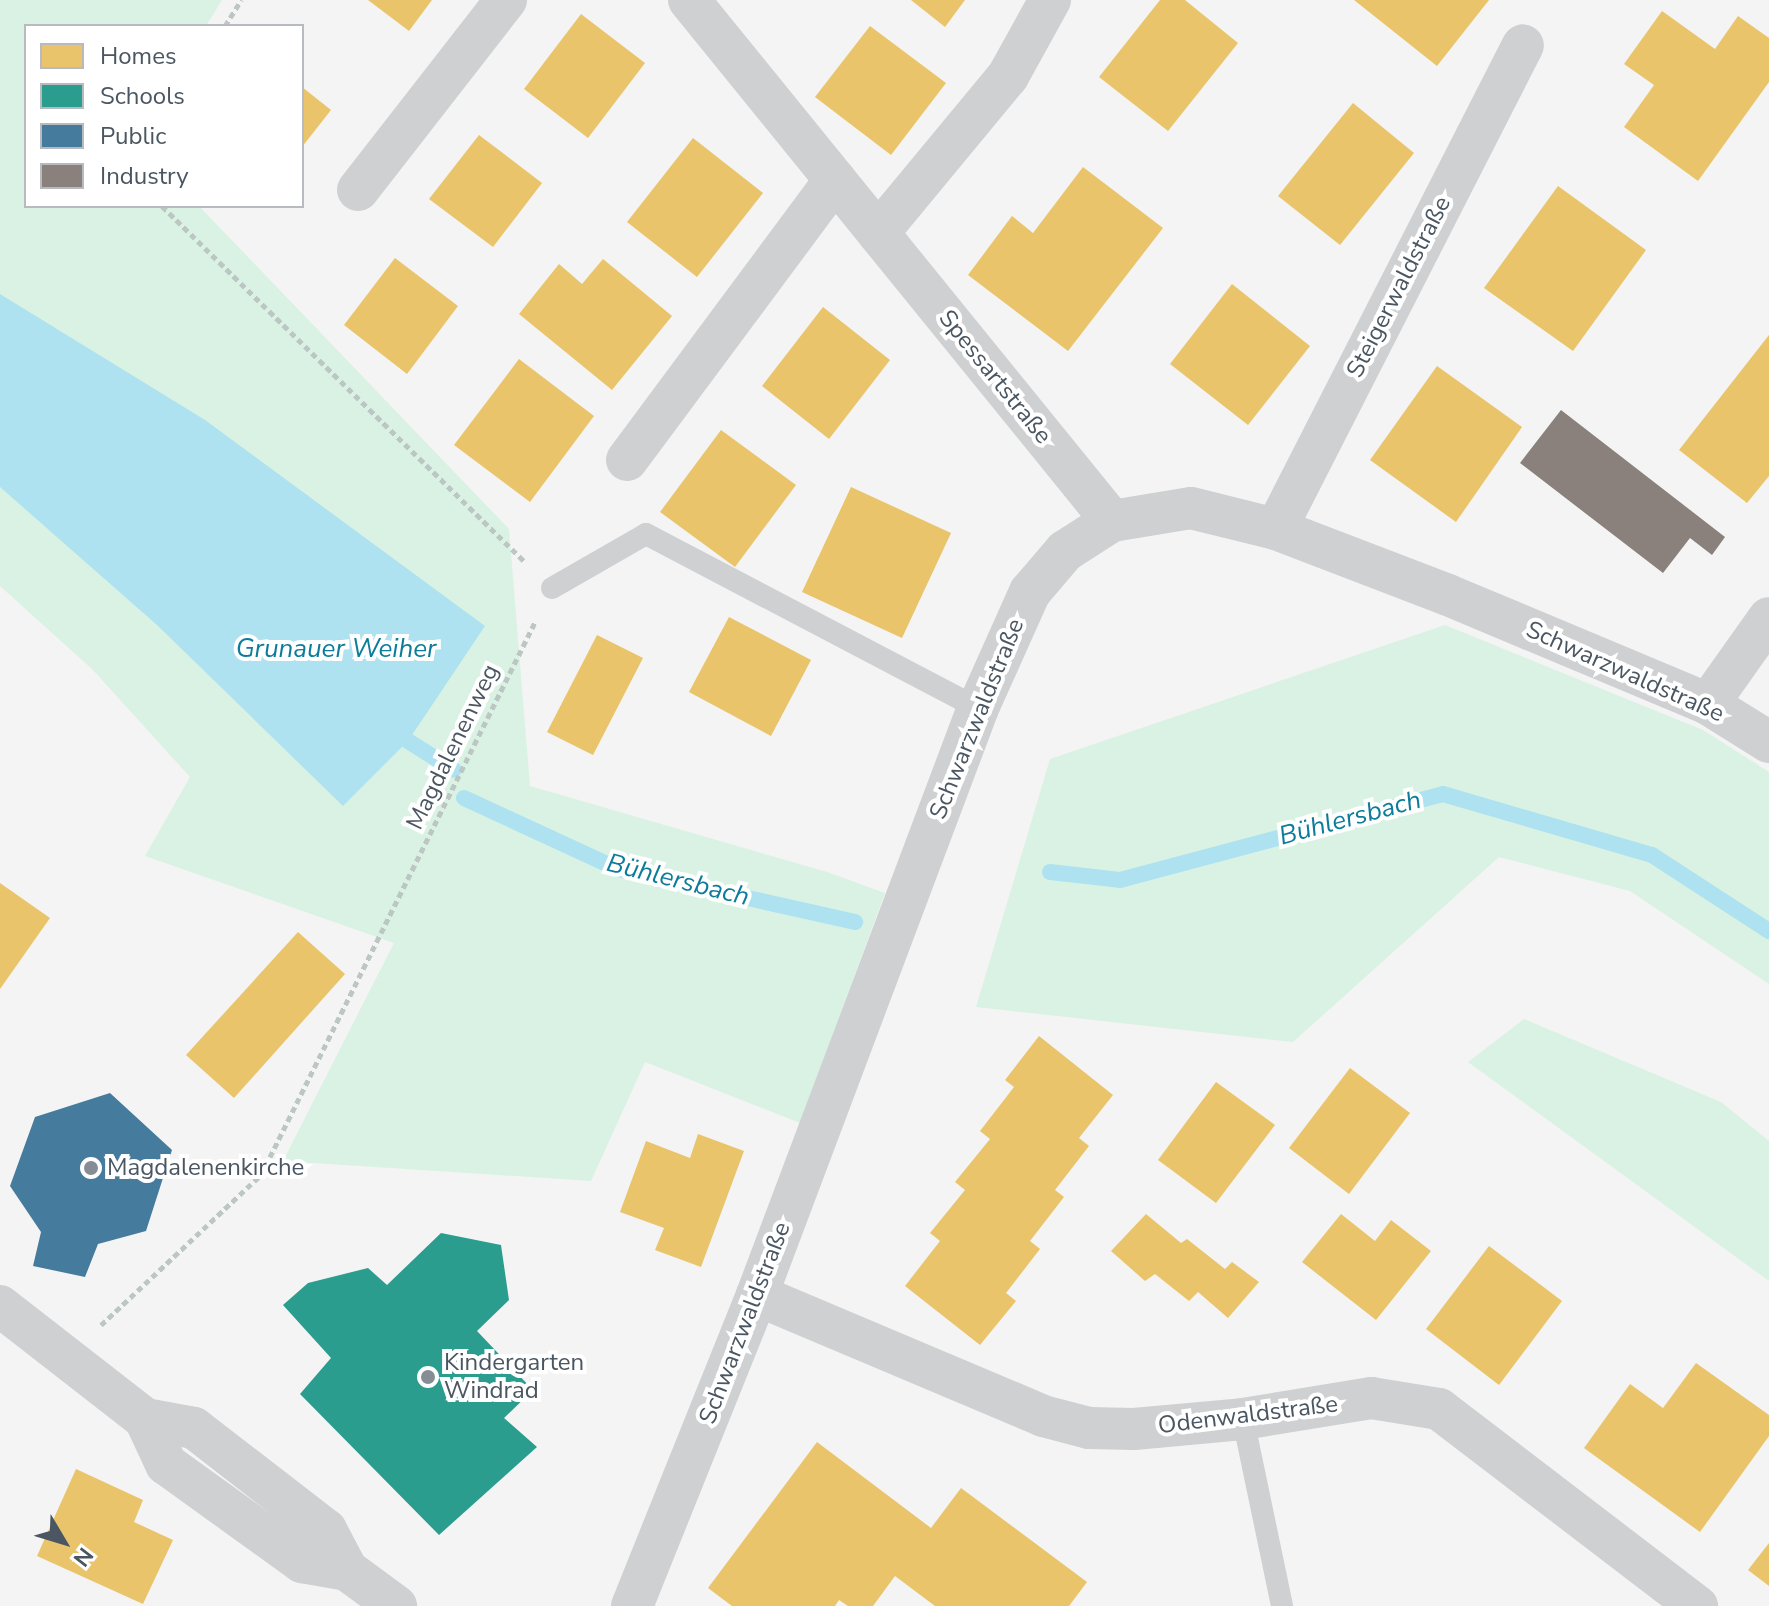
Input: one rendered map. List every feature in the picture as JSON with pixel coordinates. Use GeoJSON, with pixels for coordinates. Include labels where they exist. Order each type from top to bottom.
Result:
{"type":"FeatureCollection","features":[{"type":"Feature","properties":{"kind":"street"},"geometry":{"type":"LineString","coordinates":[[358,190],[506,0]]}},
{"type":"Feature","properties":{"kind":"street","name":"Spessartstraße"},"geometry":{"type":"LineString","coordinates":[[689,0],[1112,521]]}},
{"type":"Feature","properties":{"kind":"street"},"geometry":{"type":"LineString","coordinates":[[878,233],[1008,76],[1050,0]]}},
{"type":"Feature","properties":{"kind":"street","name":"Steigerwaldstraße"},"geometry":{"type":"LineString","coordinates":[[1276,529],[1523,45]]}},
{"type":"Feature","properties":{"kind":"street"},"geometry":{"type":"LineString","coordinates":[[627,460],[835,180]]}},
{"type":"Feature","properties":{"kind":"street","name":"Schwarzwaldstraße"},"geometry":{"type":"LineString","coordinates":[[632,1606],[757,1295],[978,708],[1030,592],[1065,551],[1112,521],[1191,508],[1276,529],[1448,595],[1708,704],[1769,742]]}},
{"type":"Feature","properties":{"kind":"street"},"geometry":{"type":"LineString","coordinates":[[1708,704],[1769,618]]}},
{"type":"Feature","properties":{"kind":"street","name":"Odenwaldstraße"},"geometry":{"type":"LineString","coordinates":[[757,1295],[1043,1416],[1089,1428],[1134,1429],[1243,1419],[1371,1398],[1439,1409],[1697,1606]]}},
{"type":"Feature","properties":{"kind":"street"},"geometry":{"type":"LineString","coordinates":[[0,1306],[69,1356],[145,1419],[194,1428],[326,1530],[347,1570],[396,1606]]}},
{"type":"Feature","properties":{"kind":"lane"},"geometry":{"type":"LineString","coordinates":[[552,588],[646,534],[978,708]]}},
{"type":"Feature","properties":{"kind":"lane"},"geometry":{"type":"LineString","coordinates":[[1243,1419],[1282,1606]]}},
{"type":"Feature","properties":{"kind":"path"},"geometry":{"type":"LineString","coordinates":[[226,24],[241,0]]}},
{"type":"Feature","properties":{"kind":"path"},"geometry":{"type":"LineString","coordinates":[[164,208],[552,588]]}},
{"type":"Feature","properties":{"kind":"path","name":"Magdalenenweg"},"geometry":{"type":"LineString","coordinates":[[69,1356],[261,1175],[552,588]]}},
{"type":"Feature","properties":{"kind":"green space"},"geometry":{"type":"Polygon","coordinates":[[[0,0],[222,0],[207,24],[24,24],[24,208],[201,208],[509,529],[530,786],[827,872],[885,893],[800,1123],[645,1062],[591,1181],[283,1161],[394,943],[145,856],[190,777],[93,670],[0,586],[0,0]]]}},
{"type":"Feature","properties":{"kind":"green space"},"geometry":{"type":"Polygon","coordinates":[[[1445,625],[1703,730],[1769,772],[1769,984],[1630,891],[1499,857],[1293,1042],[976,1007],[1050,759],[1445,625]]]}},
{"type":"Feature","properties":{"kind":"green space"},"geometry":{"type":"Polygon","coordinates":[[[1524,1019],[1721,1102],[1769,1141],[1769,1281],[1468,1062],[1524,1019]]]}},
{"type":"Feature","properties":{"kind":"water","name":"Grunauer Weiher"},"geometry":{"type":"Polygon","coordinates":[[[0,294],[205,420],[485,626],[408,741],[343,806],[157,625],[0,487],[0,294]]]}},
{"type":"Feature","properties":{"kind":"building: Homes"},"geometry":{"type":"Polygon","coordinates":[[[368,0],[432,0],[409,31],[368,0]]]}},
{"type":"Feature","properties":{"kind":"building: Homes"},"geometry":{"type":"Polygon","coordinates":[[[911,0],[965,0],[945,27],[911,0]]]}},
{"type":"Feature","properties":{"kind":"building: Homes"},"geometry":{"type":"Polygon","coordinates":[[[1160,0],[1185,0],[1238,43],[1168,131],[1099,77],[1160,0]]]}},
{"type":"Feature","properties":{"kind":"building: Homes"},"geometry":{"type":"Polygon","coordinates":[[[1354,0],[1489,0],[1437,66],[1354,0]]]}},
{"type":"Feature","properties":{"kind":"building: Homes"},"geometry":{"type":"Polygon","coordinates":[[[1662,11],[1715,49],[1738,16],[1769,38],[1769,82],[1698,181],[1624,127],[1654,85],[1624,64],[1662,11]]]}},
{"type":"Feature","properties":{"kind":"building: Homes"},"geometry":{"type":"Polygon","coordinates":[[[581,14],[645,63],[588,138],[524,89],[581,14]]]}},
{"type":"Feature","properties":{"kind":"building: Homes"},"geometry":{"type":"Polygon","coordinates":[[[870,26],[946,83],[891,155],[815,97],[870,26]]]}},
{"type":"Feature","properties":{"kind":"building: Homes"},"geometry":{"type":"Polygon","coordinates":[[[304,89],[331,110],[304,144],[304,89]]]}},
{"type":"Feature","properties":{"kind":"building: Homes"},"geometry":{"type":"Polygon","coordinates":[[[1353,103],[1414,153],[1340,245],[1278,196],[1353,103]]]}},
{"type":"Feature","properties":{"kind":"building: Homes"},"geometry":{"type":"Polygon","coordinates":[[[479,135],[542,183],[493,247],[429,199],[479,135]]]}},
{"type":"Feature","properties":{"kind":"building: Homes"},"geometry":{"type":"Polygon","coordinates":[[[693,138],[763,193],[697,277],[627,222],[693,138]]]}},
{"type":"Feature","properties":{"kind":"building: Homes"},"geometry":{"type":"Polygon","coordinates":[[[1083,167],[1163,228],[1068,351],[968,275],[1012,216],[1033,233],[1083,167]]]}},
{"type":"Feature","properties":{"kind":"building: Homes"},"geometry":{"type":"Polygon","coordinates":[[[1558,186],[1646,250],[1573,351],[1484,288],[1558,186]]]}},
{"type":"Feature","properties":{"kind":"building: Homes"},"geometry":{"type":"Polygon","coordinates":[[[395,258],[458,306],[407,374],[344,325],[395,258]]]}},
{"type":"Feature","properties":{"kind":"building: Homes"},"geometry":{"type":"Polygon","coordinates":[[[603,259],[672,316],[612,390],[519,314],[559,264],[582,284],[603,259]]]}},
{"type":"Feature","properties":{"kind":"building: Homes"},"geometry":{"type":"Polygon","coordinates":[[[1232,284],[1310,346],[1248,425],[1170,364],[1232,284]]]}},
{"type":"Feature","properties":{"kind":"building: Homes"},"geometry":{"type":"Polygon","coordinates":[[[823,307],[890,360],[829,439],[762,386],[823,307]]]}},
{"type":"Feature","properties":{"kind":"building: Homes"},"geometry":{"type":"Polygon","coordinates":[[[1769,335],[1769,476],[1747,503],[1679,450],[1769,335]]]}},
{"type":"Feature","properties":{"kind":"building: Homes"},"geometry":{"type":"Polygon","coordinates":[[[519,359],[594,416],[530,502],[454,445],[519,359]]]}},
{"type":"Feature","properties":{"kind":"building: Homes"},"geometry":{"type":"Polygon","coordinates":[[[1437,366],[1522,427],[1456,522],[1370,460],[1437,366]]]}},
{"type":"Feature","properties":{"kind":"building: Homes"},"geometry":{"type":"Polygon","coordinates":[[[721,430],[796,485],[735,567],[660,512],[721,430]]]}},
{"type":"Feature","properties":{"kind":"building: Homes"},"geometry":{"type":"Polygon","coordinates":[[[851,487],[951,533],[902,638],[802,592],[851,487]]]}},
{"type":"Feature","properties":{"kind":"building: Homes"},"geometry":{"type":"Polygon","coordinates":[[[729,617],[811,660],[771,736],[689,692],[729,617]]]}},
{"type":"Feature","properties":{"kind":"building: Homes"},"geometry":{"type":"Polygon","coordinates":[[[597,635],[643,658],[593,755],[547,732],[597,635]]]}},
{"type":"Feature","properties":{"kind":"building: Homes"},"geometry":{"type":"Polygon","coordinates":[[[0,883],[50,918],[0,989],[0,883]]]}},
{"type":"Feature","properties":{"kind":"building: Homes"},"geometry":{"type":"Polygon","coordinates":[[[298,932],[345,974],[234,1098],[186,1055],[298,932]]]}},
{"type":"Feature","properties":{"kind":"building: Homes"},"geometry":{"type":"Polygon","coordinates":[[[1039,1036],[1113,1095],[1079,1138],[1089,1146],[1055,1190],[1064,1197],[1030,1241],[1040,1249],[1006,1293],[1016,1301],[980,1345],[905,1286],[940,1241],[930,1233],[965,1190],[955,1182],[990,1139],[980,1131],[1014,1087],[1005,1080],[1039,1036]]]}},
{"type":"Feature","properties":{"kind":"building: Homes"},"geometry":{"type":"Polygon","coordinates":[[[1350,1068],[1410,1113],[1349,1194],[1289,1148],[1350,1068]]]}},
{"type":"Feature","properties":{"kind":"building: Homes"},"geometry":{"type":"Polygon","coordinates":[[[1216,1082],[1275,1125],[1216,1203],[1158,1160],[1216,1082]]]}},
{"type":"Feature","properties":{"kind":"building: Homes"},"geometry":{"type":"Polygon","coordinates":[[[698,1134],[744,1151],[701,1267],[655,1250],[664,1228],[620,1212],[646,1141],[690,1158],[698,1134]]]}},
{"type":"Feature","properties":{"kind":"building: Homes"},"geometry":{"type":"Polygon","coordinates":[[[1146,1214],[1181,1243],[1187,1239],[1225,1269],[1232,1262],[1259,1282],[1228,1318],[1198,1292],[1189,1301],[1155,1274],[1145,1281],[1111,1251],[1146,1214]]]}},
{"type":"Feature","properties":{"kind":"building: Homes"},"geometry":{"type":"Polygon","coordinates":[[[1341,1214],[1375,1241],[1391,1220],[1431,1251],[1376,1320],[1302,1262],[1341,1214]]]}},
{"type":"Feature","properties":{"kind":"building: Homes"},"geometry":{"type":"Polygon","coordinates":[[[1489,1246],[1562,1301],[1499,1385],[1426,1329],[1489,1246]]]}},
{"type":"Feature","properties":{"kind":"building: Homes"},"geometry":{"type":"Polygon","coordinates":[[[1696,1363],[1769,1415],[1769,1436],[1700,1532],[1584,1448],[1630,1384],[1663,1408],[1696,1363]]]}},
{"type":"Feature","properties":{"kind":"building: Homes"},"geometry":{"type":"Polygon","coordinates":[[[817,1442],[931,1528],[961,1488],[1087,1582],[1069,1606],[935,1606],[895,1576],[873,1606],[848,1606],[839,1600],[835,1606],[732,1606],[708,1588],[817,1442]]]}},
{"type":"Feature","properties":{"kind":"building: Homes"},"geometry":{"type":"Polygon","coordinates":[[[76,1469],[143,1500],[134,1522],[173,1540],[143,1604],[37,1556],[76,1469]]]}},
{"type":"Feature","properties":{"kind":"building: Homes"},"geometry":{"type":"Polygon","coordinates":[[[1769,1543],[1769,1586],[1748,1570],[1769,1543]]]}},
{"type":"Feature","properties":{"kind":"building: Schools"},"geometry":{"type":"Polygon","coordinates":[[[441,1233],[501,1245],[509,1300],[477,1331],[533,1390],[504,1418],[537,1447],[439,1535],[300,1394],[331,1358],[283,1305],[308,1283],[368,1268],[387,1285],[441,1233]]]}},
{"type":"Feature","properties":{"kind":"building: Public","name":"Magdalenenkirche"},"geometry":{"type":"Polygon","coordinates":[[[110,1093],[172,1150],[146,1231],[98,1244],[85,1277],[33,1266],[41,1232],[10,1186],[35,1117],[110,1093]]]}},
{"type":"Feature","properties":{"kind":"building: Industry"},"geometry":{"type":"Polygon","coordinates":[[[1561,410],[1725,537],[1712,555],[1690,538],[1663,573],[1520,463],[1561,410]]]}},
{"type":"Feature","properties":{"kind":"waterway","name":"Bühlersbach"},"geometry":{"type":"LineString","coordinates":[[408,741],[454,770]]}},
{"type":"Feature","properties":{"kind":"waterway","name":"Bühlersbach"},"geometry":{"type":"LineString","coordinates":[[1050,872],[1120,880],[1443,794],[1652,855],[1769,931]]}},
{"type":"Feature","properties":{"kind":"waterway","name":"Bühlersbach"},"geometry":{"type":"LineString","coordinates":[[464,798],[618,869],[855,922]]}},
{"type":"Feature","properties":{"kind":"place","name":"Magdalenenkirche"},"geometry":{"type":"Point","coordinates":[91,1168]}},
{"type":"Feature","properties":{"kind":"place","name":"Kindergarten Windrad"},"geometry":{"type":"Point","coordinates":[428,1377]}}]}
